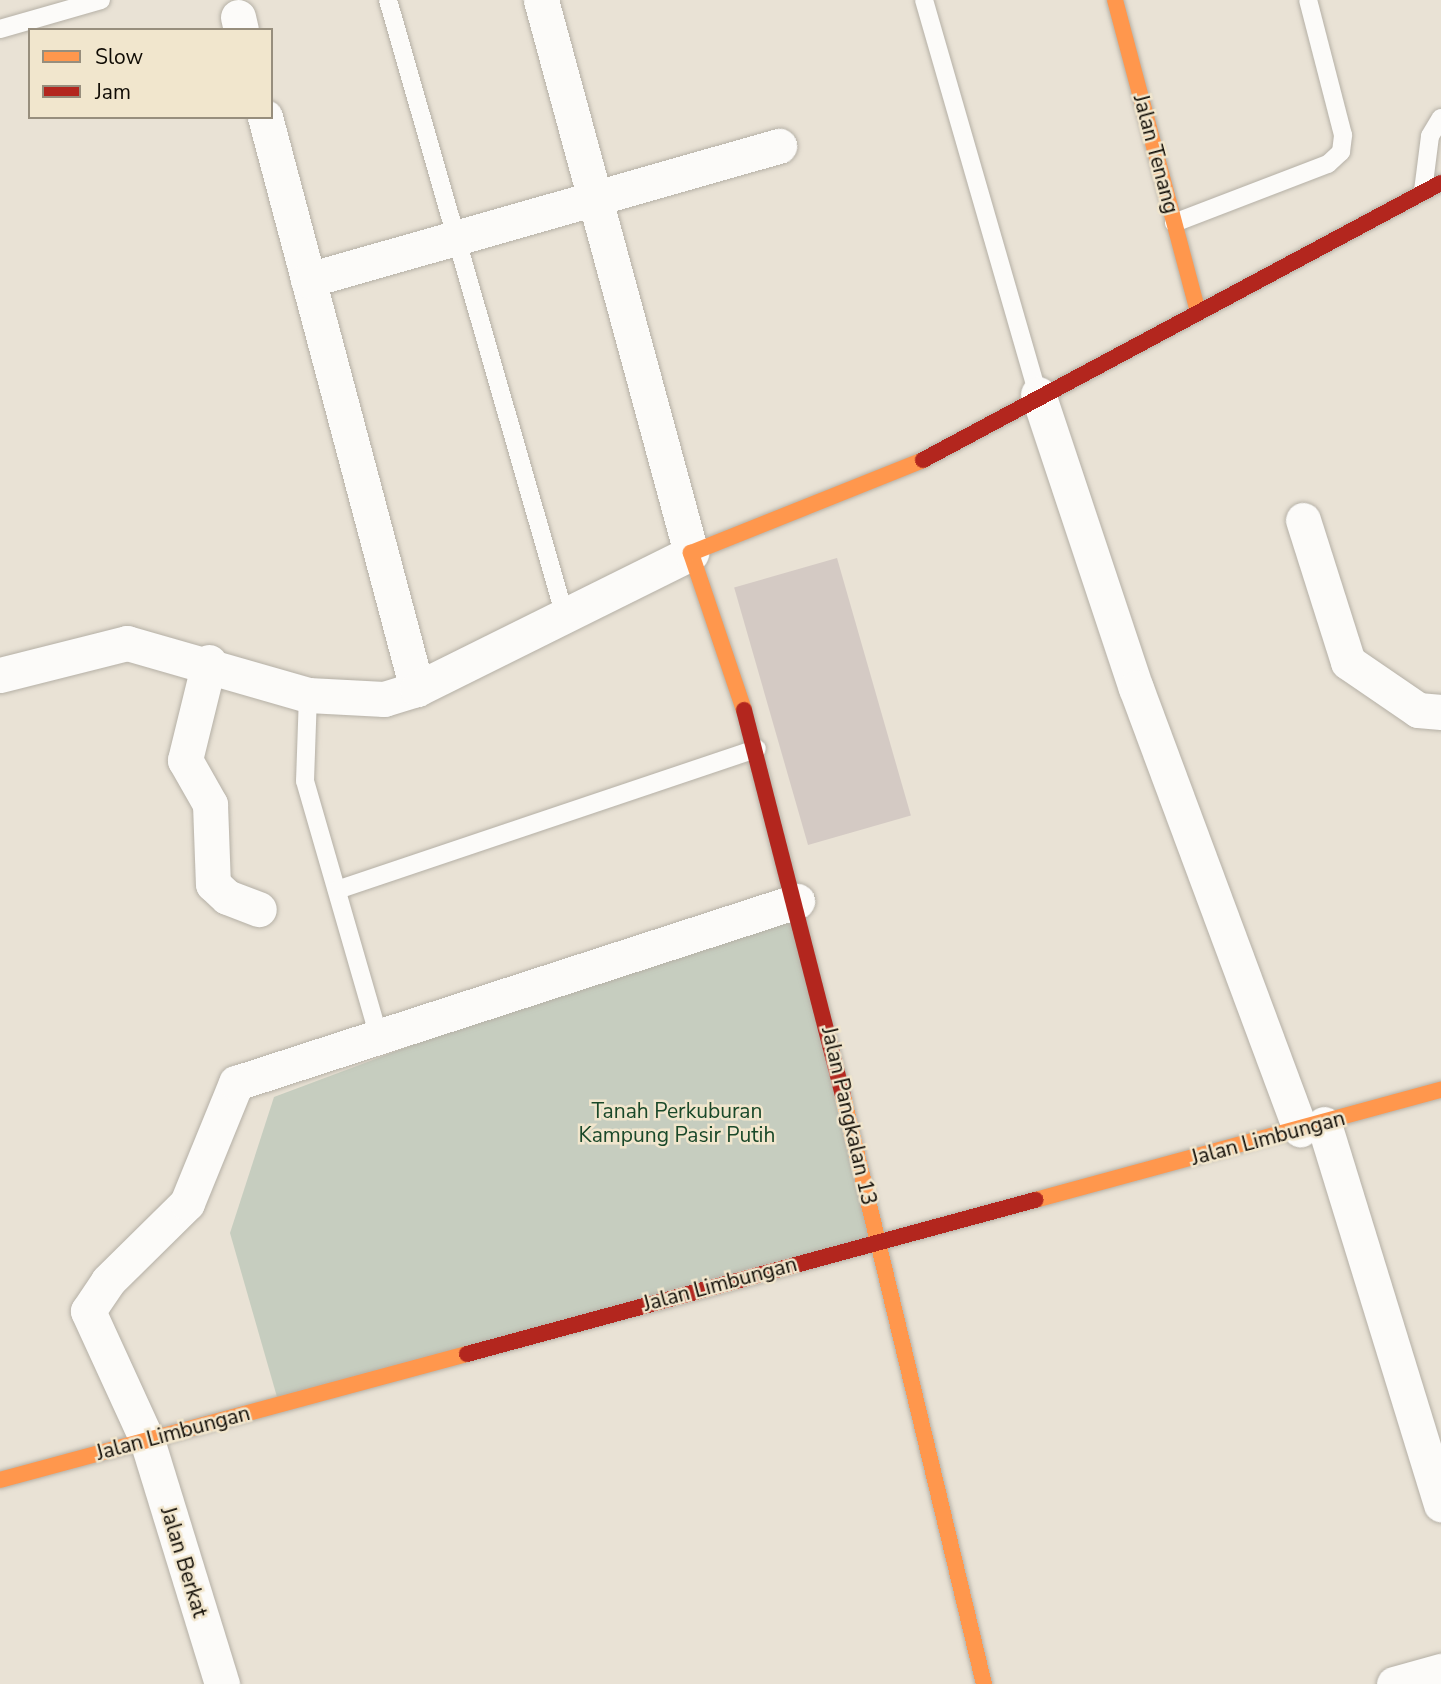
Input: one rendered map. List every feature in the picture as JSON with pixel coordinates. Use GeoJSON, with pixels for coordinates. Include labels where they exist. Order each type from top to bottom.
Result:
{"type":"FeatureCollection","features":[{"type":"Feature","properties":{"kind":"street"},"geometry":{"type":"LineString","coordinates":[[541,0],[691,554]]}},
{"type":"Feature","properties":{"kind":"street","name":"Jalan Tenang"},"geometry":{"type":"LineString","coordinates":[[1115,0],[1197,309]]}},
{"type":"Feature","properties":{"kind":"street"},"geometry":{"type":"LineString","coordinates":[[266,119],[417,689]]}},
{"type":"Feature","properties":{"kind":"street"},"geometry":{"type":"LineString","coordinates":[[308,280],[779,146]]}},
{"type":"Feature","properties":{"kind":"street"},"geometry":{"type":"LineString","coordinates":[[0,675],[127,643],[209,662],[308,695],[384,699],[417,689],[564,613],[691,554],[895,475],[1038,394],[1441,183]]}},
{"type":"Feature","properties":{"kind":"street"},"geometry":{"type":"LineString","coordinates":[[1038,394],[1136,688],[1312,1127],[1441,1504]]}},
{"type":"Feature","properties":{"kind":"street"},"geometry":{"type":"LineString","coordinates":[[1303,520],[1348,662],[1418,710],[1441,712]]}},
{"type":"Feature","properties":{"kind":"street","name":"Jalan Pangkalan 13"},"geometry":{"type":"LineString","coordinates":[[691,554],[757,749],[797,901],[984,1684]]}},
{"type":"Feature","properties":{"kind":"street"},"geometry":{"type":"LineString","coordinates":[[209,662],[185,760],[209,804],[213,884],[226,897],[259,909]]}},
{"type":"Feature","properties":{"kind":"street"},"geometry":{"type":"LineString","coordinates":[[379,1037],[797,901]]}},
{"type":"Feature","properties":{"kind":"street","name":"Jalan Berkat"},"geometry":{"type":"LineString","coordinates":[[222,1684],[147,1440],[94,1332],[88,1311],[92,1298],[187,1203],[241,1078],[379,1037]]}},
{"type":"Feature","properties":{"kind":"street","name":"Jalan Limbungan"},"geometry":{"type":"LineString","coordinates":[[0,1480],[1441,1090]]}},
{"type":"Feature","properties":{"kind":"street"},"geometry":{"type":"LineString","coordinates":[[1394,1684],[1441,1671]]}},
{"type":"Feature","properties":{"kind":"lane"},"geometry":{"type":"LineString","coordinates":[[0,29],[101,0]]}},
{"type":"Feature","properties":{"kind":"lane"},"geometry":{"type":"LineString","coordinates":[[388,0],[564,613]]}},
{"type":"Feature","properties":{"kind":"lane"},"geometry":{"type":"LineString","coordinates":[[924,0],[1038,394]]}},
{"type":"Feature","properties":{"kind":"lane"},"geometry":{"type":"LineString","coordinates":[[1174,223],[1328,164],[1341,152],[1343,135],[1308,0]]}},
{"type":"Feature","properties":{"kind":"lane"},"geometry":{"type":"LineString","coordinates":[[1423,191],[1430,136],[1441,118]]}},
{"type":"Feature","properties":{"kind":"lane"},"geometry":{"type":"LineString","coordinates":[[308,695],[305,781],[379,1037]]}},
{"type":"Feature","properties":{"kind":"lane"},"geometry":{"type":"LineString","coordinates":[[337,890],[757,749]]}},
{"type":"Feature","properties":{"kind":"green space","name":"Tanah Perkuburan Kampung Pasir Putih"},"geometry":{"type":"Polygon","coordinates":[[[797,901],[879,1241],[279,1404],[230,1233],[274,1097],[797,901]]]}},
{"type":"Feature","properties":{"kind":"building"},"geometry":{"type":"Polygon","coordinates":[[[837,558],[911,816],[808,845],[734,587],[837,558]]]}},
{"type":"Feature","properties":{"kind":"traffic: slow"},"geometry":{"type":"LineString","coordinates":[[1115,0],[1197,309]]}},
{"type":"Feature","properties":{"kind":"traffic: slow"},"geometry":{"type":"LineString","coordinates":[[744,710],[691,553],[923,460]]}},
{"type":"Feature","properties":{"kind":"traffic: slow"},"geometry":{"type":"LineString","coordinates":[[1035,1200],[1441,1090]]}},
{"type":"Feature","properties":{"kind":"traffic: slow"},"geometry":{"type":"LineString","coordinates":[[843,1096],[984,1684]]}},
{"type":"Feature","properties":{"kind":"traffic: slow"},"geometry":{"type":"LineString","coordinates":[[0,1480],[467,1354]]}},
{"type":"Feature","properties":{"kind":"traffic: jam"},"geometry":{"type":"LineString","coordinates":[[923,460],[1441,183]]}},
{"type":"Feature","properties":{"kind":"traffic: jam"},"geometry":{"type":"LineString","coordinates":[[744,710],[843,1096]]}},
{"type":"Feature","properties":{"kind":"traffic: jam"},"geometry":{"type":"LineString","coordinates":[[467,1354],[1035,1200]]}}]}
